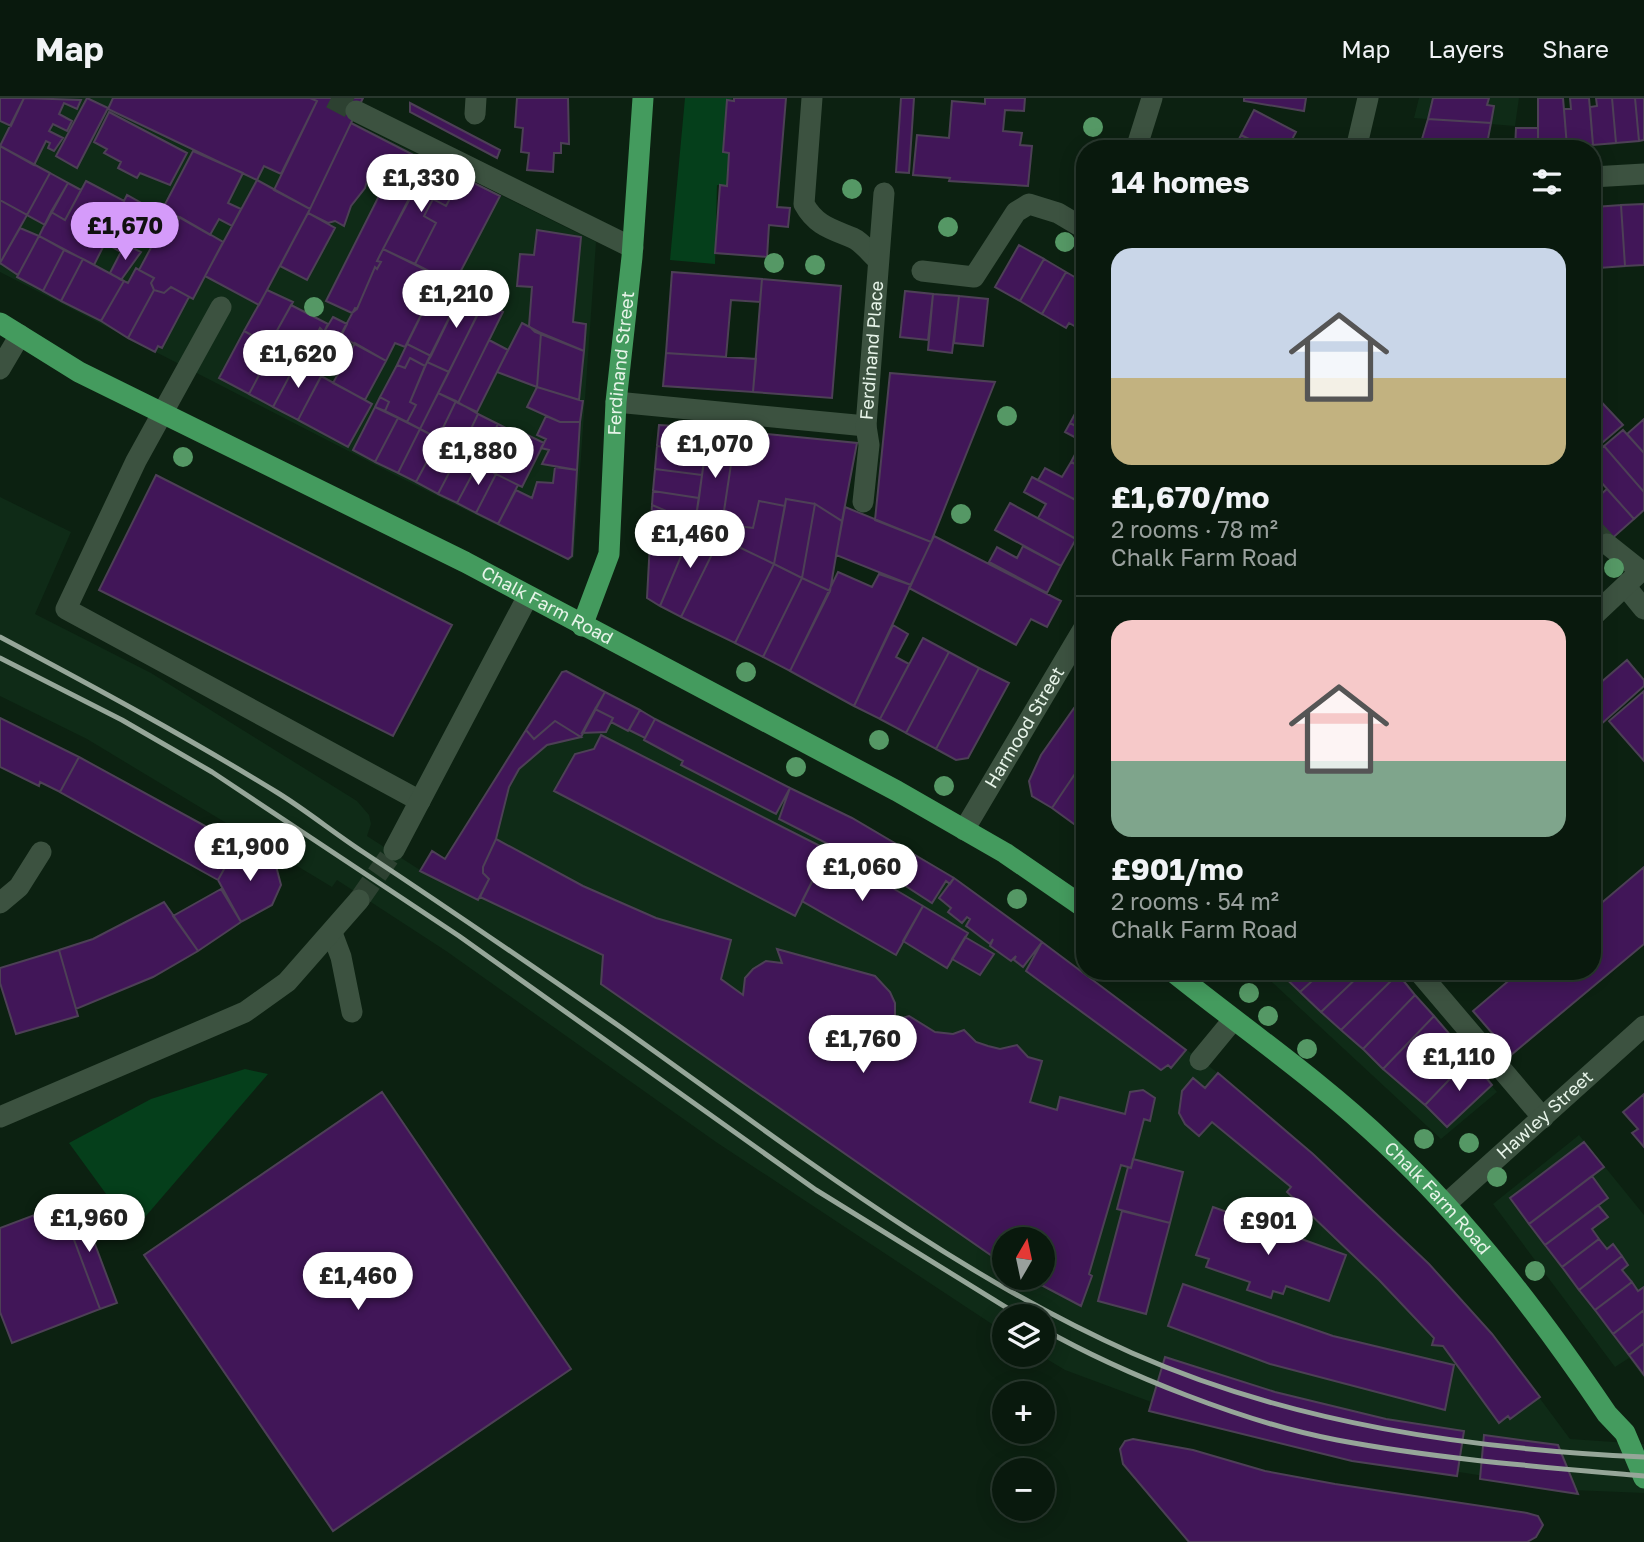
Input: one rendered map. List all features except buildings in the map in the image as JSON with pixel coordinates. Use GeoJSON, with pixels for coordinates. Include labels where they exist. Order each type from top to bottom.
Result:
{"type":"FeatureCollection","features":[{"type":"Feature","properties":{"kind":"main road","name":"Ferdinand Street"},"geometry":{"type":"LineString","coordinates":[[582,626],[609,554],[616,402],[633,248],[643,98]]}},
{"type":"Feature","properties":{"kind":"main road","name":"Chalk Farm Road"},"geometry":{"type":"LineString","coordinates":[[0,323],[79,372],[528,596],[823,751],[964,830],[1076,902]]}},
{"type":"Feature","properties":{"kind":"main road","name":"Chalk Farm Road"},"geometry":{"type":"LineString","coordinates":[[1189,980],[1233,1020],[1340,1103],[1446,1204],[1496,1262],[1607,1414],[1626,1433],[1644,1478]]}},
{"type":"Feature","properties":{"kind":"main road"},"geometry":{"type":"LineString","coordinates":[[1626,1433],[1644,1445]]}},
{"type":"Feature","properties":{"kind":"street"},"geometry":{"type":"LineString","coordinates":[[812,98],[804,204],[811,217],[825,228],[853,239],[878,260]]}},
{"type":"Feature","properties":{"kind":"street"},"geometry":{"type":"LineString","coordinates":[[1139,140],[1152,98]]}},
{"type":"Feature","properties":{"kind":"street"},"geometry":{"type":"LineString","coordinates":[[1358,140],[1368,98]]}},
{"type":"Feature","properties":{"kind":"street"},"geometry":{"type":"LineString","coordinates":[[356,111],[633,248]]}},
{"type":"Feature","properties":{"kind":"street"},"geometry":{"type":"LineString","coordinates":[[1601,176],[1644,174]]}},
{"type":"Feature","properties":{"kind":"street","name":"Ferdinand Place"},"geometry":{"type":"LineString","coordinates":[[616,402],[866,426],[884,193]]}},
{"type":"Feature","properties":{"kind":"street"},"geometry":{"type":"LineString","coordinates":[[922,271],[974,277],[1016,212],[1029,204],[1058,213],[1076,224]]}},
{"type":"Feature","properties":{"kind":"street"},"geometry":{"type":"LineString","coordinates":[[221,307],[120,496],[66,609],[420,802]]}},
{"type":"Feature","properties":{"kind":"street"},"geometry":{"type":"LineString","coordinates":[[0,369],[20,335]]}},
{"type":"Feature","properties":{"kind":"street"},"geometry":{"type":"LineString","coordinates":[[863,502],[869,445],[866,426]]}},
{"type":"Feature","properties":{"kind":"street"},"geometry":{"type":"LineString","coordinates":[[1601,609],[1641,571],[1606,544]]}},
{"type":"Feature","properties":{"kind":"street"},"geometry":{"type":"LineString","coordinates":[[1626,587],[1644,609]]}},
{"type":"Feature","properties":{"kind":"street"},"geometry":{"type":"LineString","coordinates":[[394,850],[528,596]]}},
{"type":"Feature","properties":{"kind":"street","name":"Harmood Street"},"geometry":{"type":"LineString","coordinates":[[964,830],[1076,641]]}},
{"type":"Feature","properties":{"kind":"street"},"geometry":{"type":"LineString","coordinates":[[0,903],[19,887],[41,852]]}},
{"type":"Feature","properties":{"kind":"street"},"geometry":{"type":"LineString","coordinates":[[0,1116],[245,1012],[287,982],[359,900]]}},
{"type":"Feature","properties":{"kind":"street"},"geometry":{"type":"LineString","coordinates":[[332,933],[341,957],[352,1012]]}},
{"type":"Feature","properties":{"kind":"street"},"geometry":{"type":"LineString","coordinates":[[1426,980],[1543,1118]]}},
{"type":"Feature","properties":{"kind":"street"},"geometry":{"type":"LineString","coordinates":[[1200,1060],[1233,1020]]}},
{"type":"Feature","properties":{"kind":"street","name":"Hawley Street"},"geometry":{"type":"LineString","coordinates":[[1446,1204],[1644,1026]]}},
{"type":"Feature","properties":{"kind":"shaded area"},"geometry":{"type":"Polygon","coordinates":[[[0,98],[363,98],[352,122],[596,242],[574,557],[569,561],[395,475],[0,272],[0,98]]]}},
{"type":"Feature","properties":{"kind":"shaded area"},"geometry":{"type":"Polygon","coordinates":[[[1419,98],[1519,98],[1515,126],[1414,118],[1419,98]]]}},
{"type":"Feature","properties":{"kind":"shaded area"},"geometry":{"type":"Polygon","coordinates":[[[0,497],[71,532],[35,614],[151,673],[357,801],[369,815],[371,824],[367,836],[420,870],[432,851],[445,858],[562,672],[566,671],[899,844],[954,878],[1076,968],[1076,980],[1092,980],[1214,1070],[1313,1154],[1429,1264],[1492,1334],[1570,1439],[1644,1444],[1644,1493],[1572,1490],[1297,1446],[1162,1406],[1065,1370],[1055,1364],[1055,1304],[992,1304],[992,1324],[716,1142],[446,951],[337,880],[332,887],[87,739],[0,696],[0,497]]]}},
{"type":"Feature","properties":{"kind":"shaded area"},"geometry":{"type":"Polygon","coordinates":[[[1270,980],[1404,980],[1497,1092],[1441,1139],[1270,980]]]}},
{"type":"Feature","properties":{"kind":"shaded area"},"geometry":{"type":"Polygon","coordinates":[[[1579,1135],[1644,1215],[1644,1378],[1629,1358],[1615,1367],[1493,1204],[1579,1135]]]}},
{"type":"Feature","properties":{"kind":"green space"},"geometry":{"type":"Polygon","coordinates":[[[685,98],[734,98],[728,100],[723,152],[729,153],[727,186],[717,185],[715,264],[670,260],[685,98]]]}},
{"type":"Feature","properties":{"kind":"green space"},"geometry":{"type":"Polygon","coordinates":[[[245,1069],[268,1074],[133,1231],[69,1143],[151,1099],[245,1069]]]}},
{"type":"Feature","properties":{"kind":"tunnel"},"geometry":{"type":"LineString","coordinates":[[331,98],[356,111]]}},
{"type":"Feature","properties":{"kind":"tunnel"},"geometry":{"type":"LineString","coordinates":[[1601,538],[1607,544]]}},
{"type":"Feature","properties":{"kind":"tunnel"},"geometry":{"type":"LineString","coordinates":[[359,900],[394,850]]}},
{"type":"Feature","properties":{"kind":"railway"},"geometry":{"type":"LineString","coordinates":[[0,637],[175,732],[289,800],[619,1026],[868,1202],[997,1284],[1064,1320],[1132,1353],[1193,1378],[1319,1415],[1448,1439],[1644,1457]]}},
{"type":"Feature","properties":{"kind":"railway"},"geometry":{"type":"LineString","coordinates":[[0,658],[122,720],[212,772],[459,936],[816,1190],[1001,1304]]}},
{"type":"Feature","properties":{"kind":"railway"},"geometry":{"type":"LineString","coordinates":[[1055,1335],[1110,1363],[1186,1395],[1302,1432],[1375,1447],[1452,1457],[1644,1476]]}}]}
